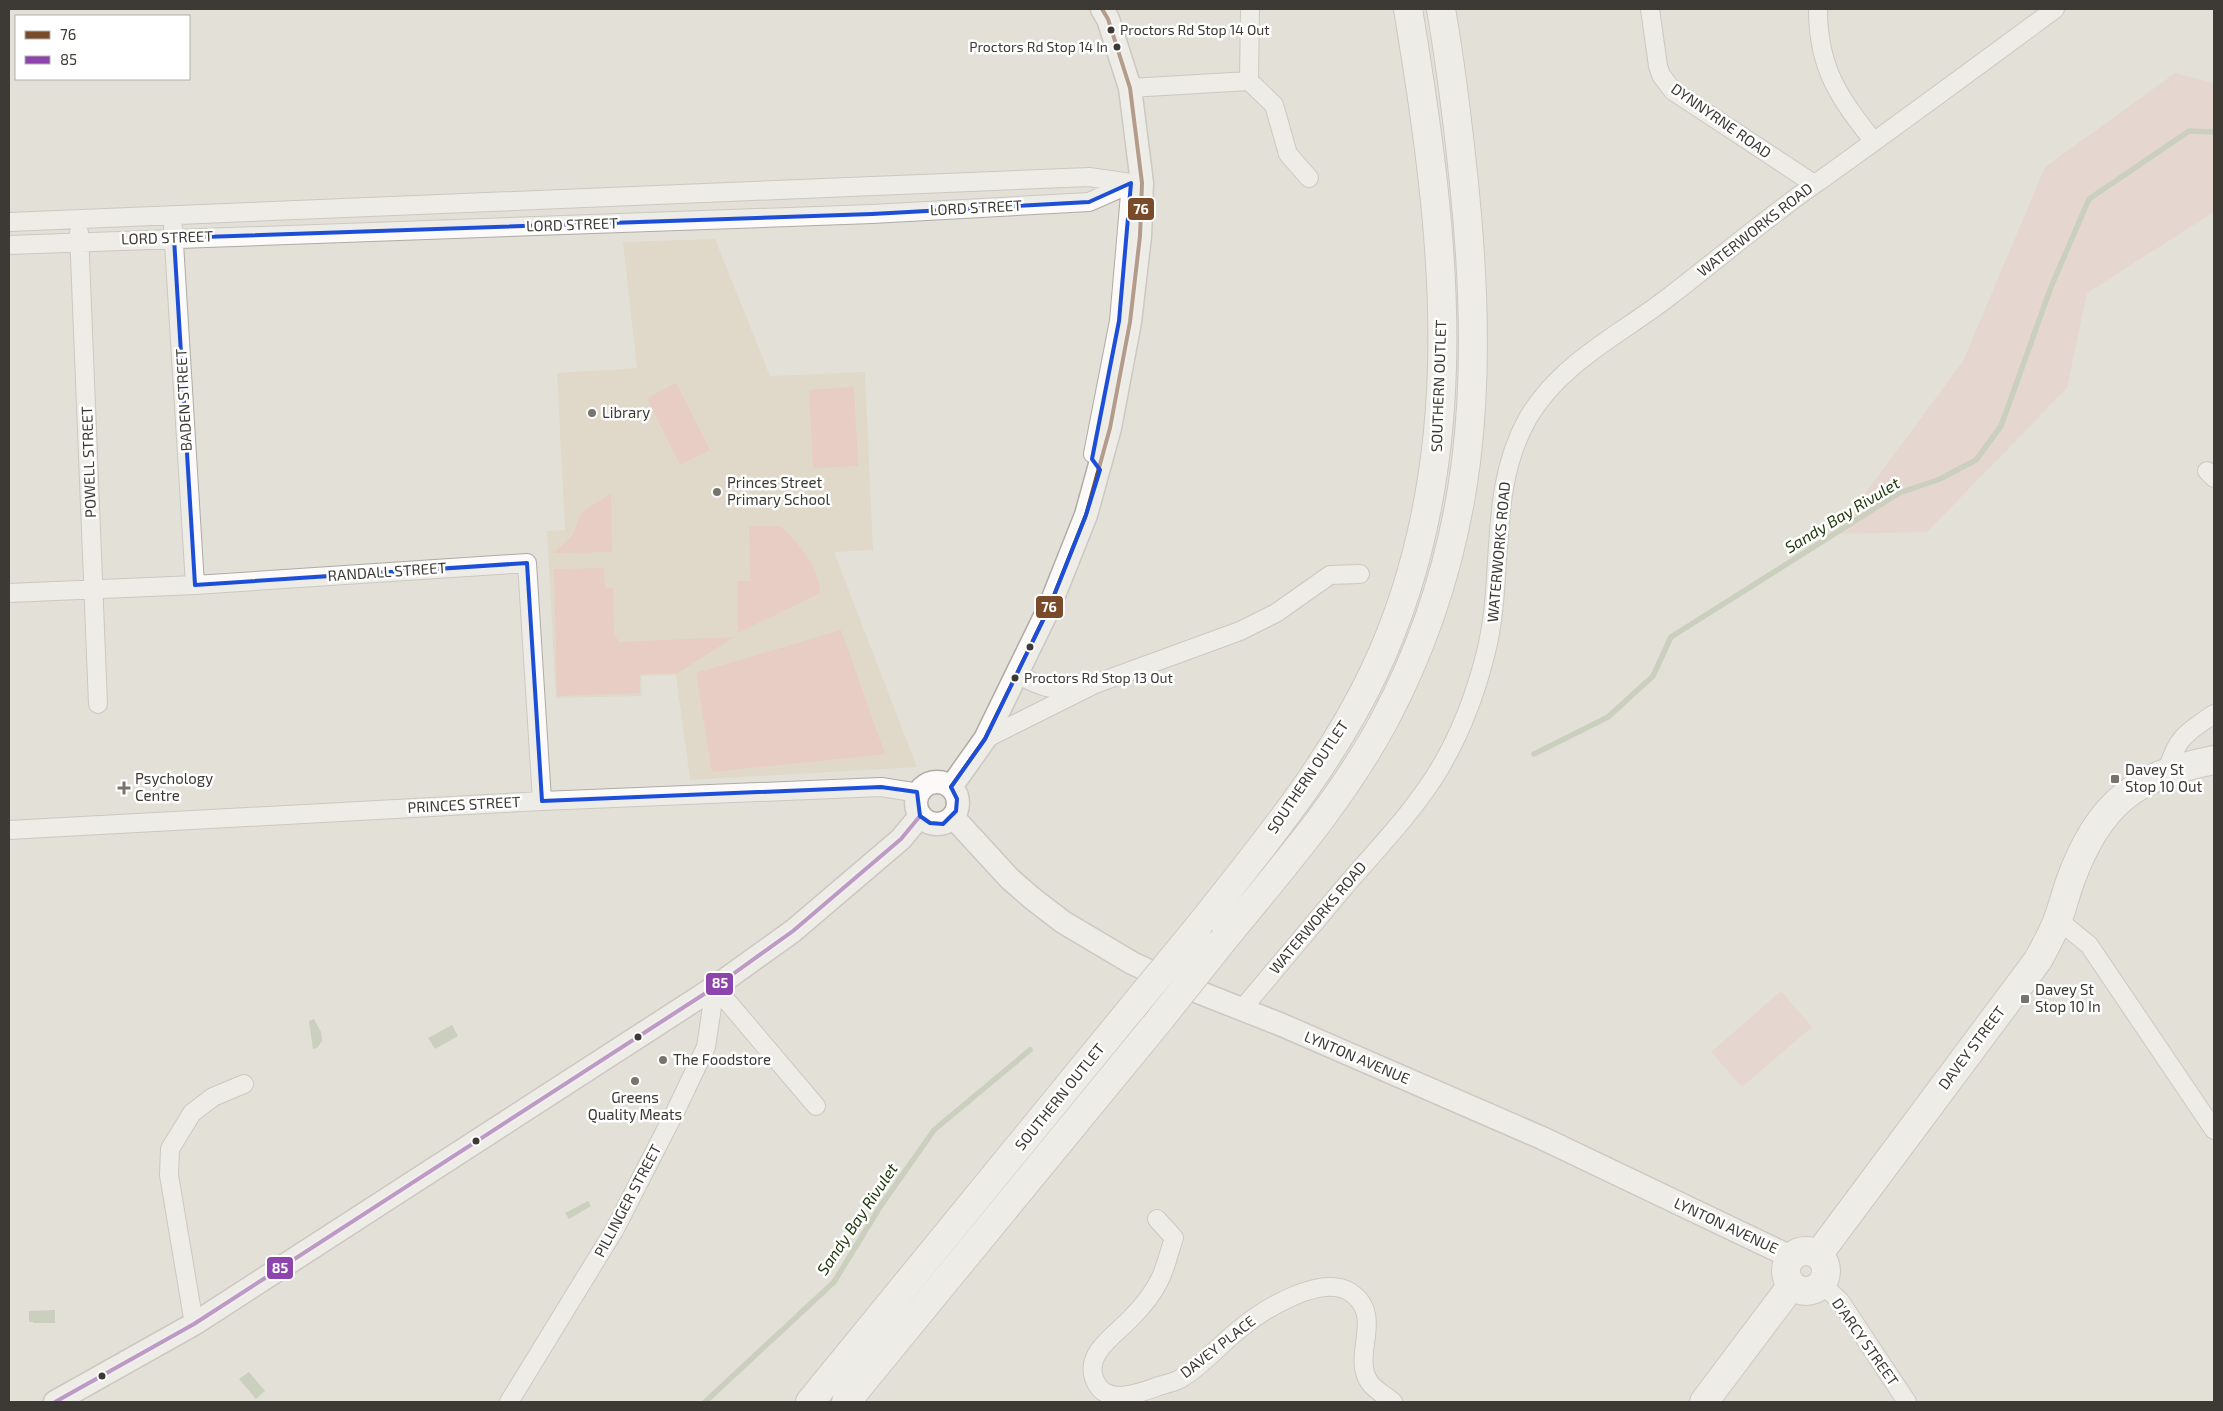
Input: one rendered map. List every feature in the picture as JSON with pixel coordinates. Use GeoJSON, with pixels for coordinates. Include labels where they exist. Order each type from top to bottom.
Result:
{"type":"FeatureCollection","features":[{"type":"Feature","properties":{"kind":"main road","name":"SOUTHERN OUTLET"},"geometry":{"type":"LineString","coordinates":[[810,1402],[1196,929],[1298,798],[1322,763],[1373,674],[1403,602],[1427,513],[1441,412],[1442,309],[1432,173],[1408,9]]}},
{"type":"Feature","properties":{"kind":"main road","name":"SOUTHERN OUTLET"},"geometry":{"type":"LineString","coordinates":[[846,1402],[1323,816],[1349,780],[1383,722],[1427,629],[1455,531],[1462,497],[1471,430],[1474,327],[1465,192],[1441,9]]}},
{"type":"Feature","properties":{"kind":"main road","name":"DAVEY STREET"},"geometry":{"type":"LineString","coordinates":[[1818,1255],[2026,976],[2047,944],[2058,920],[2081,852],[2102,818],[2116,802],[2134,788],[2167,772],[2214,760]]}},
{"type":"Feature","properties":{"kind":"main road"},"geometry":{"type":"LineString","coordinates":[[1802,1251],[1813,1252],[1818,1255],[1825,1266],[1821,1283],[1810,1290],[1797,1288],[1792,1285],[1786,1274],[1786,1268],[1791,1257],[1802,1251]]}},
{"type":"Feature","properties":{"kind":"main road"},"geometry":{"type":"LineString","coordinates":[[1704,1402],[1792,1285]]}},
{"type":"Feature","properties":{"kind":"street"},"geometry":{"type":"LineString","coordinates":[[950,787],[986,739],[1018,674],[1068,563],[1100,470],[1110,428],[1130,322],[1140,236],[1130,88],[1110,26],[1102,9]]}},
{"type":"Feature","properties":{"kind":"street"},"geometry":{"type":"LineString","coordinates":[[1250,9],[1249,80],[1274,106],[1288,154],[1309,178]]}},
{"type":"Feature","properties":{"kind":"street","name":"DYNNYRNE ROAD"},"geometry":{"type":"LineString","coordinates":[[1650,9],[1658,66],[1661,75],[1673,91],[1814,184]]}},
{"type":"Feature","properties":{"kind":"street"},"geometry":{"type":"LineString","coordinates":[[1818,9],[1821,45],[1830,75],[1847,107],[1874,142]]}},
{"type":"Feature","properties":{"kind":"street","name":"WATERWORKS ROAD"},"geometry":{"type":"LineString","coordinates":[[1242,1009],[1421,797],[1453,744],[1472,699],[1491,634],[1501,504],[1506,475],[1520,435],[1529,417],[1545,394],[1577,361],[1666,299],[1814,184],[2055,9]]}},
{"type":"Feature","properties":{"kind":"street"},"geometry":{"type":"LineString","coordinates":[[1130,88],[1249,80]]}},
{"type":"Feature","properties":{"kind":"street","name":"LORD STREET"},"geometry":{"type":"LineString","coordinates":[[9,222],[1089,177],[1136,183]]}},
{"type":"Feature","properties":{"kind":"street","name":"LORD STREET"},"geometry":{"type":"LineString","coordinates":[[9,245],[872,214],[1089,202],[1136,183]]}},
{"type":"Feature","properties":{"kind":"street"},"geometry":{"type":"LineString","coordinates":[[871,186],[872,214]]}},
{"type":"Feature","properties":{"kind":"street","name":"BADEN STREET"},"geometry":{"type":"LineString","coordinates":[[172,214],[195,585]]}},
{"type":"Feature","properties":{"kind":"street","name":"POWELL STREET"},"geometry":{"type":"LineString","coordinates":[[79,219],[98,704]]}},
{"type":"Feature","properties":{"kind":"street","name":"RANDALL STREET"},"geometry":{"type":"LineString","coordinates":[[9,593],[195,585],[527,563],[542,801]]}},
{"type":"Feature","properties":{"kind":"street"},"geometry":{"type":"LineString","coordinates":[[986,739],[1095,684],[1240,631],[1276,613],[1330,575],[1360,574]]}},
{"type":"Feature","properties":{"kind":"street"},"geometry":{"type":"LineString","coordinates":[[1018,674],[1053,690],[1066,690],[1095,684]]}},
{"type":"Feature","properties":{"kind":"street"},"geometry":{"type":"LineString","coordinates":[[2167,772],[2173,750],[2178,742],[2190,730],[2214,714]]}},
{"type":"Feature","properties":{"kind":"street"},"geometry":{"type":"LineString","coordinates":[[933,782],[950,787],[958,799],[953,817],[942,824],[930,824],[920,816],[916,805],[918,793],[922,788],[933,782]]}},
{"type":"Feature","properties":{"kind":"street","name":"PRINCES STREET"},"geometry":{"type":"LineString","coordinates":[[9,830],[542,801],[881,787],[918,793]]}},
{"type":"Feature","properties":{"kind":"street"},"geometry":{"type":"LineString","coordinates":[[55,1402],[194,1324],[715,987],[793,932],[901,839],[920,816]]}},
{"type":"Feature","properties":{"kind":"street","name":"LYNTON AVENUE"},"geometry":{"type":"LineString","coordinates":[[953,817],[1010,879],[1063,922],[1132,963],[1542,1138],[1791,1257]]}},
{"type":"Feature","properties":{"kind":"street"},"geometry":{"type":"LineString","coordinates":[[2058,920],[2089,945],[2214,1130]]}},
{"type":"Feature","properties":{"kind":"street"},"geometry":{"type":"LineString","coordinates":[[715,987],[816,1106]]}},
{"type":"Feature","properties":{"kind":"street","name":"PILLINGER STREET"},"geometry":{"type":"LineString","coordinates":[[509,1402],[615,1229],[677,1108],[706,1047],[715,987]]}},
{"type":"Feature","properties":{"kind":"street"},"geometry":{"type":"LineString","coordinates":[[194,1324],[169,1175],[170,1149],[192,1113],[213,1097],[244,1084]]}},
{"type":"Feature","properties":{"kind":"street","name":"DAVEY PLACE"},"geometry":{"type":"LineString","coordinates":[[1157,1219],[1174,1238],[1159,1281],[1133,1316],[1096,1355],[1093,1376],[1098,1388],[1108,1395],[1122,1397],[1180,1379],[1206,1360],[1240,1328],[1262,1313],[1304,1291],[1330,1286],[1349,1292],[1363,1304],[1368,1321],[1364,1364],[1370,1383],[1393,1402]]}},
{"type":"Feature","properties":{"kind":"street","name":"D'ARCY STREET"},"geometry":{"type":"LineString","coordinates":[[1821,1283],[1840,1301],[1907,1402]]}},
{"type":"Feature","properties":{"kind":"highlighted area"},"geometry":{"type":"Polygon","coordinates":[[[1131,183],[1119,321],[1092,459],[1100,470],[1086,515],[1049,608],[1003,704],[985,739],[951,787],[957,799],[956,811],[943,824],[930,823],[920,816],[917,792],[881,787],[542,801],[527,563],[195,585],[174,238],[872,214],[1089,202],[1131,183]]]}},
{"type":"Feature","properties":{"kind":"shaded area"},"geometry":{"type":"Polygon","coordinates":[[[2175,73],[2214,83],[2214,212],[2087,293],[2067,388],[1927,532],[1835,534],[1963,361],[2045,167],[2175,73]]]}},
{"type":"Feature","properties":{"kind":"shaded area","name":"Princes Street Primary School"},"geometry":{"type":"Polygon","coordinates":[[[715,239],[770,376],[865,372],[873,550],[834,552],[917,767],[690,780],[676,675],[641,676],[642,696],[556,698],[547,531],[565,530],[557,373],[637,368],[623,242],[715,239]]]}},
{"type":"Feature","properties":{"kind":"shaded area"},"geometry":{"type":"Polygon","coordinates":[[[676,383],[710,450],[680,465],[647,398],[676,383]]]}},
{"type":"Feature","properties":{"kind":"shaded area"},"geometry":{"type":"Polygon","coordinates":[[[854,387],[858,466],[813,468],[809,390],[854,387]]]}},
{"type":"Feature","properties":{"kind":"shaded area"},"geometry":{"type":"Polygon","coordinates":[[[611,493],[612,552],[554,553],[572,536],[581,513],[611,493]]]}},
{"type":"Feature","properties":{"kind":"shaded area"},"geometry":{"type":"Polygon","coordinates":[[[749,526],[780,526],[801,548],[812,564],[819,583],[820,593],[738,633],[737,581],[750,581],[749,526]]]}},
{"type":"Feature","properties":{"kind":"shaded area"},"geometry":{"type":"Polygon","coordinates":[[[604,568],[605,588],[613,588],[614,634],[619,642],[734,637],[678,673],[640,674],[640,693],[557,696],[554,569],[604,568]]]}},
{"type":"Feature","properties":{"kind":"shaded area"},"geometry":{"type":"Polygon","coordinates":[[[841,630],[885,754],[712,772],[696,673],[841,630]]]}},
{"type":"Feature","properties":{"kind":"shaded area"},"geometry":{"type":"Polygon","coordinates":[[[1781,991],[1812,1027],[1742,1087],[1711,1052],[1781,991]]]}},
{"type":"Feature","properties":{"kind":"shaded area"},"geometry":{"type":"Polygon","coordinates":[[[314,1019],[321,1032],[322,1041],[317,1048],[313,1049],[309,1021],[314,1019]]]}},
{"type":"Feature","properties":{"kind":"shaded area"},"geometry":{"type":"Polygon","coordinates":[[[452,1025],[458,1036],[435,1049],[428,1038],[452,1025]]]}},
{"type":"Feature","properties":{"kind":"shaded area"},"geometry":{"type":"Polygon","coordinates":[[[588,1201],[591,1206],[569,1219],[565,1213],[588,1201]]]}},
{"type":"Feature","properties":{"kind":"shaded area"},"geometry":{"type":"Polygon","coordinates":[[[55,1310],[55,1323],[29,1322],[29,1311],[55,1310]]]}},
{"type":"Feature","properties":{"kind":"shaded area"},"geometry":{"type":"Polygon","coordinates":[[[249,1372],[265,1391],[256,1399],[239,1379],[249,1372]]]}},
{"type":"Feature","properties":{"kind":"waterway","name":"Sandy Bay Rivulet"},"geometry":{"type":"LineString","coordinates":[[1534,754],[1608,717],[1653,676],[1671,637],[1899,493],[1940,479],[1976,460],[2001,426],[2051,287],[2089,199],[2189,131],[2214,132]]}},
{"type":"Feature","properties":{"kind":"waterway","name":"Sandy Bay Rivulet"},"geometry":{"type":"LineString","coordinates":[[705,1402],[834,1282],[880,1207],[934,1130],[1030,1050]]}},
{"type":"Feature","properties":{"kind":"transit line","name":"76"},"geometry":{"type":"LineString","coordinates":[[951,787],[985,739],[1049,608],[1086,515],[1110,428],[1130,322],[1140,236],[1142,183],[1130,88],[1108,19],[1102,9]]}},
{"type":"Feature","properties":{"kind":"transit line","name":"85"},"geometry":{"type":"LineString","coordinates":[[55,1402],[194,1324],[715,987],[793,931],[901,839],[920,816]]}},
{"type":"Feature","properties":{"kind":"place","name":"Proctors Rd Stop 14 Out"},"geometry":{"type":"Point","coordinates":[1111,30]}},
{"type":"Feature","properties":{"kind":"place","name":"Proctors Rd Stop 14 In"},"geometry":{"type":"Point","coordinates":[1117,47]}},
{"type":"Feature","properties":{"kind":"place","name":"Library"},"geometry":{"type":"Point","coordinates":[592,413]}},
{"type":"Feature","properties":{"kind":"place","name":"Princes Street Primary School"},"geometry":{"type":"Point","coordinates":[717,492]}},
{"type":"Feature","properties":{"kind":"place","name":"Proctors Rd Stop 13 Out"},"geometry":{"type":"Point","coordinates":[1015,678]}},
{"type":"Feature","properties":{"kind":"place","name":"Davey St Stop 10 Out"},"geometry":{"type":"Point","coordinates":[2115,779]}},
{"type":"Feature","properties":{"kind":"place","name":"Psychology Centre"},"geometry":{"type":"Point","coordinates":[124,788]}},
{"type":"Feature","properties":{"kind":"place","name":"Davey St Stop 10 In"},"geometry":{"type":"Point","coordinates":[2025,999]}},
{"type":"Feature","properties":{"kind":"place","name":"The Foodstore"},"geometry":{"type":"Point","coordinates":[663,1060]}},
{"type":"Feature","properties":{"kind":"place","name":"Greens Quality Meats"},"geometry":{"type":"Point","coordinates":[635,1081]}}]}
